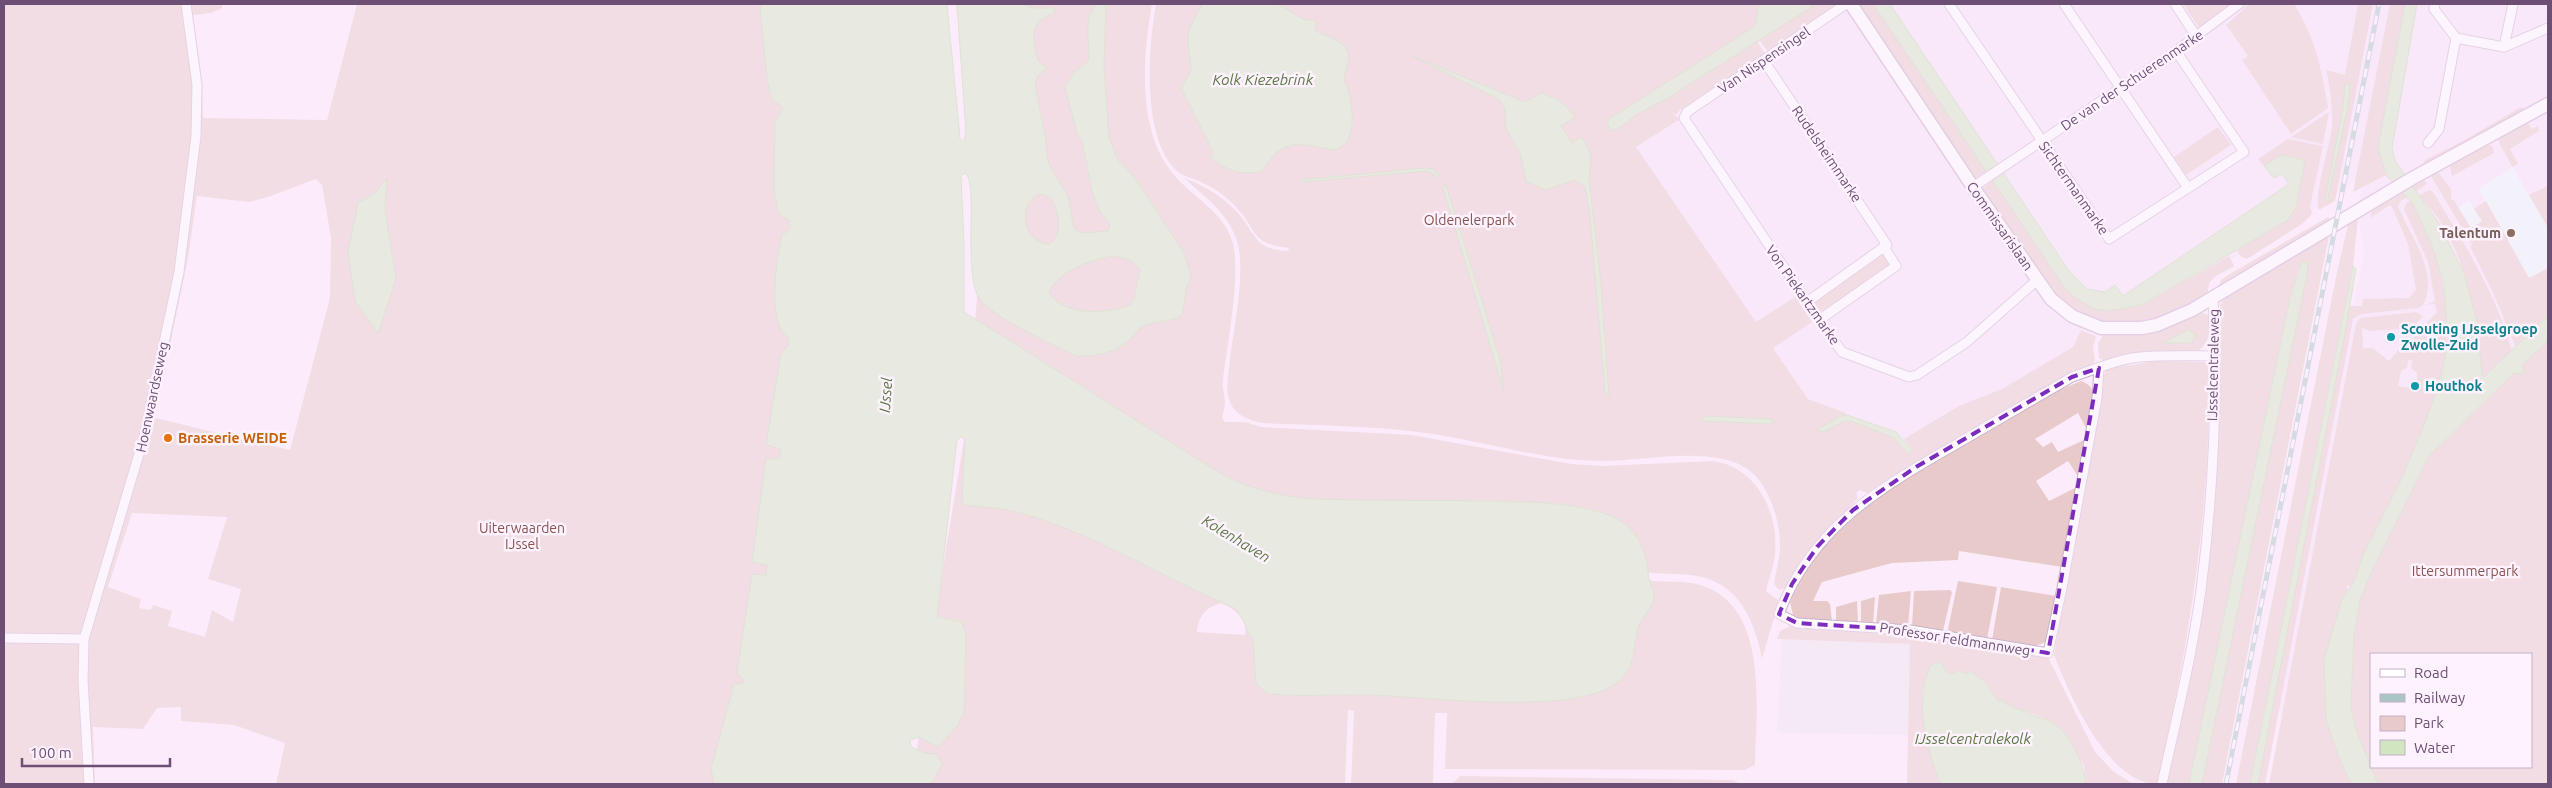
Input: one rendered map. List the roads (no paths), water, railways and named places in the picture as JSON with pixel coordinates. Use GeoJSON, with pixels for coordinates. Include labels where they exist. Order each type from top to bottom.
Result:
{"type":"FeatureCollection","features":[{"type":"Feature","properties":{"kind":"street","name":"Hoenwaardseweg"},"geometry":{"type":"LineString","coordinates":[[89,784],[82,680],[84,639],[144,437],[179,272],[196,136],[196,84],[186,4]]}},
{"type":"Feature","properties":{"kind":"street","name":"Van Nispensingel"},"geometry":{"type":"LineString","coordinates":[[1684,118],[1687,112],[1846,4]]}},
{"type":"Feature","properties":{"kind":"street","name":"Commissarislaan"},"geometry":{"type":"LineString","coordinates":[[1851,4],[1978,184],[2037,280],[2051,298],[2072,316],[2101,328],[2128,330],[2157,325],[2192,310],[2213,298]]}},
{"type":"Feature","properties":{"kind":"street","name":"Sichtermanmarke"},"geometry":{"type":"LineString","coordinates":[[1949,4],[2109,239],[2244,152],[2176,51]]}},
{"type":"Feature","properties":{"kind":"street"},"geometry":{"type":"LineString","coordinates":[[2064,4],[2188,188]]}},
{"type":"Feature","properties":{"kind":"street"},"geometry":{"type":"LineString","coordinates":[[2175,4],[2196,36]]}},
{"type":"Feature","properties":{"kind":"street","name":"De van der Schuerenmarke"},"geometry":{"type":"LineString","coordinates":[[1978,184],[2176,51],[2239,4]]}},
{"type":"Feature","properties":{"kind":"street"},"geometry":{"type":"LineString","coordinates":[[2435,4],[2434,9],[2456,38],[2504,46],[2548,28]]}},
{"type":"Feature","properties":{"kind":"street"},"geometry":{"type":"LineString","coordinates":[[2504,46],[2513,4]]}},
{"type":"Feature","properties":{"kind":"street"},"geometry":{"type":"LineString","coordinates":[[2428,143],[2439,130],[2456,38]]}},
{"type":"Feature","properties":{"kind":"street","name":"Rudelsheimmarke"},"geometry":{"type":"LineString","coordinates":[[1764,61],[1887,245],[1884,247],[1896,266],[1819,320]]}},
{"type":"Feature","properties":{"kind":"street","name":"IJsselcentraleweg"},"geometry":{"type":"LineString","coordinates":[[2162,784],[2186,677],[2201,583],[2209,508],[2214,356],[2213,298],[2393,190],[2548,104]]}},
{"type":"Feature","properties":{"kind":"street","name":"Von Piekartzmarke"},"geometry":{"type":"LineString","coordinates":[[1684,118],[1806,302],[1842,352],[1909,377],[1917,375],[1968,342],[2037,280]]}},
{"type":"Feature","properties":{"kind":"street"},"geometry":{"type":"LineString","coordinates":[[1806,302],[1884,247]]}},
{"type":"Feature","properties":{"kind":"street","name":"Professor Feldmannweg"},"geometry":{"type":"LineString","coordinates":[[2099,368],[2097,398],[2048,653],[1910,630],[1797,623],[1779,614],[1792,584],[1817,547],[1853,510],[1916,467],[2072,377],[2099,368],[2138,357],[2214,356]]}},
{"type":"Feature","properties":{"kind":"street"},"geometry":{"type":"LineString","coordinates":[[4,638],[84,639]]}},
{"type":"Feature","properties":{"kind":"water"},"geometry":{"type":"Polygon","coordinates":[[[763,4],[947,4],[960,139],[964,141],[966,132],[957,4],[1022,4],[1034,8],[1054,8],[1055,13],[1041,21],[1034,31],[1034,44],[1038,61],[1047,69],[1038,75],[1035,85],[1046,140],[1047,158],[1052,171],[1068,195],[1074,229],[1082,233],[1108,231],[1110,225],[1099,210],[1092,191],[1082,141],[1077,133],[1065,88],[1072,75],[1089,60],[1088,23],[1092,10],[1097,4],[1106,4],[1104,66],[1109,138],[1118,160],[1135,178],[1184,253],[1191,277],[1186,290],[1183,314],[1175,319],[1143,326],[1127,342],[1115,349],[1102,354],[1082,356],[1076,356],[1010,322],[980,299],[975,287],[971,251],[971,193],[969,180],[965,173],[961,176],[964,243],[964,312],[1223,475],[1256,488],[1278,494],[1313,499],[1492,501],[1551,504],[1581,507],[1616,518],[1628,527],[1638,539],[1644,552],[1649,580],[1654,593],[1653,603],[1639,625],[1628,671],[1617,683],[1596,693],[1568,699],[1535,702],[1462,701],[1371,695],[1269,694],[1256,684],[1253,640],[1240,615],[1234,608],[1103,545],[1049,522],[1014,511],[964,505],[962,501],[965,441],[962,436],[957,440],[937,617],[962,622],[966,634],[964,713],[958,725],[938,747],[919,737],[910,740],[911,747],[925,753],[936,754],[942,764],[931,784],[714,784],[711,769],[734,684],[742,684],[744,680],[737,673],[752,574],[766,575],[767,565],[752,562],[766,459],[779,459],[781,449],[766,445],[781,354],[789,344],[788,337],[781,330],[777,319],[775,305],[777,259],[782,235],[790,229],[790,221],[779,214],[774,191],[775,123],[783,108],[771,98],[767,78],[760,7],[763,4]],[[1040,194],[1032,199],[1028,206],[1025,214],[1026,222],[1028,231],[1033,237],[1040,242],[1049,244],[1057,235],[1058,215],[1050,197],[1040,194]],[[1114,256],[1086,263],[1068,272],[1053,285],[1049,293],[1056,301],[1076,310],[1110,310],[1130,305],[1134,299],[1140,269],[1130,260],[1114,256]]]}},
{"type":"Feature","properties":{"kind":"water","name":"Kolk Kiezebrink"},"geometry":{"type":"Polygon","coordinates":[[[1203,4],[1278,4],[1304,20],[1313,20],[1317,24],[1315,30],[1342,44],[1348,55],[1344,80],[1348,89],[1352,117],[1347,143],[1335,150],[1306,145],[1284,148],[1277,152],[1262,171],[1247,173],[1228,169],[1210,157],[1214,154],[1181,88],[1189,75],[1191,66],[1188,44],[1189,34],[1192,23],[1203,4]]]}},
{"type":"Feature","properties":{"kind":"water"},"geometry":{"type":"Polygon","coordinates":[[[1759,4],[1813,4],[1812,7],[1666,99],[1636,115],[1621,127],[1611,131],[1607,123],[1609,119],[1752,28],[1756,23],[1759,4]]]}},
{"type":"Feature","properties":{"kind":"water"},"geometry":{"type":"Polygon","coordinates":[[[1873,4],[1890,4],[2069,271],[2087,289],[2105,292],[2115,285],[2123,296],[2289,184],[2282,174],[2274,178],[2264,166],[2281,155],[2302,159],[2305,162],[2296,207],[2288,220],[2142,305],[2110,311],[2094,309],[2074,297],[2065,288],[1873,4]]]}},
{"type":"Feature","properties":{"kind":"water"},"geometry":{"type":"Polygon","coordinates":[[[2405,4],[2417,4],[2392,148],[2395,161],[2440,225],[2464,273],[2477,322],[2482,375],[2484,377],[2548,315],[2548,341],[2522,365],[2525,374],[2514,373],[2429,456],[2371,573],[2360,600],[2354,635],[2351,706],[2356,730],[2378,784],[2351,784],[2339,758],[2326,720],[2324,660],[2342,598],[2353,584],[2363,555],[2400,482],[2424,425],[2441,378],[2448,339],[2444,284],[2432,246],[2413,204],[2386,175],[2378,147],[2405,4]]]}},
{"type":"Feature","properties":{"kind":"water"},"geometry":{"type":"Polygon","coordinates":[[[1412,56],[1525,102],[1541,93],[1556,99],[1575,117],[1561,126],[1572,143],[1582,137],[1591,155],[1589,178],[1601,284],[1609,396],[1605,393],[1590,215],[1585,187],[1574,180],[1546,190],[1526,181],[1520,153],[1506,129],[1505,108],[1500,100],[1412,56]]]}},
{"type":"Feature","properties":{"kind":"water"},"geometry":{"type":"Polygon","coordinates":[[[2345,84],[2350,84],[2348,106],[2328,198],[2331,201],[2325,200],[2343,108],[2345,84]]]}},
{"type":"Feature","properties":{"kind":"water"},"geometry":{"type":"Polygon","coordinates":[[[1424,168],[1432,169],[1440,175],[1438,177],[1427,171],[1301,182],[1300,180],[1424,168]]]}},
{"type":"Feature","properties":{"kind":"water"},"geometry":{"type":"Polygon","coordinates":[[[387,178],[385,209],[396,279],[378,333],[356,303],[348,252],[358,203],[376,192],[387,178]]]}},
{"type":"Feature","properties":{"kind":"water"},"geometry":{"type":"Polygon","coordinates":[[[1446,185],[1500,359],[1504,392],[1443,188],[1446,185]]]}},
{"type":"Feature","properties":{"kind":"water"},"geometry":{"type":"Polygon","coordinates":[[[2302,261],[2308,263],[2308,270],[2202,784],[2189,784],[2290,298],[2302,261]]]}},
{"type":"Feature","properties":{"kind":"water"},"geometry":{"type":"Polygon","coordinates":[[[2353,266],[2356,269],[2345,333],[2258,784],[2250,784],[2353,266]]]}},
{"type":"Feature","properties":{"kind":"water"},"geometry":{"type":"Polygon","coordinates":[[[2188,330],[2196,335],[2191,343],[2162,343],[2188,330]]]}},
{"type":"Feature","properties":{"kind":"water"},"geometry":{"type":"Polygon","coordinates":[[[1847,415],[1896,432],[1913,451],[1908,454],[1894,438],[1851,421],[1845,421],[1823,432],[1817,430],[1840,416],[1847,415]]]}},
{"type":"Feature","properties":{"kind":"water"},"geometry":{"type":"Polygon","coordinates":[[[1705,416],[1770,419],[1774,422],[1769,424],[1703,421],[1702,419],[1705,416]]]}},
{"type":"Feature","properties":{"kind":"water","name":"IJsselcentralekolk"},"geometry":{"type":"Polygon","coordinates":[[[1940,662],[1949,674],[1954,674],[1956,670],[1968,674],[1970,671],[1985,682],[1999,702],[2003,700],[2004,703],[2023,711],[2027,709],[2029,714],[2047,720],[2063,731],[2077,753],[2086,784],[1940,784],[1927,740],[1924,724],[1923,694],[1931,665],[1940,662]]]}},
{"type":"Feature","properties":{"kind":"railway"},"geometry":{"type":"LineString","coordinates":[[2226,784],[2379,4]]}},
{"type":"Feature","properties":{"kind":"place","name":"Talentum"},"geometry":{"type":"Point","coordinates":[2511,233]}},
{"type":"Feature","properties":{"kind":"place","name":"Scouting IJsselgroep Zwolle-Zuid"},"geometry":{"type":"Point","coordinates":[2391,337]}},
{"type":"Feature","properties":{"kind":"place","name":"Houthok"},"geometry":{"type":"Point","coordinates":[2415,386]}},
{"type":"Feature","properties":{"kind":"place","name":"Brasserie WEIDE"},"geometry":{"type":"Point","coordinates":[168,438]}},
{"type":"Feature","properties":{"kind":"park label","name":"Oldenelerpark"},"geometry":{"type":"Point","coordinates":[1469,220]}},
{"type":"Feature","properties":{"kind":"park label","name":"Uiterwaarden IJssel"},"geometry":{"type":"Point","coordinates":[522,536]}},
{"type":"Feature","properties":{"kind":"park label","name":"Ittersummerpark"},"geometry":{"type":"Point","coordinates":[2465,571]}},
{"type":"Feature","properties":{"kind":"water label","name":"IJssel"},"geometry":{"type":"Point","coordinates":[886,395]}},
{"type":"Feature","properties":{"kind":"water label","name":"Kolenhaven"},"geometry":{"type":"Point","coordinates":[1236,539]}}]}
